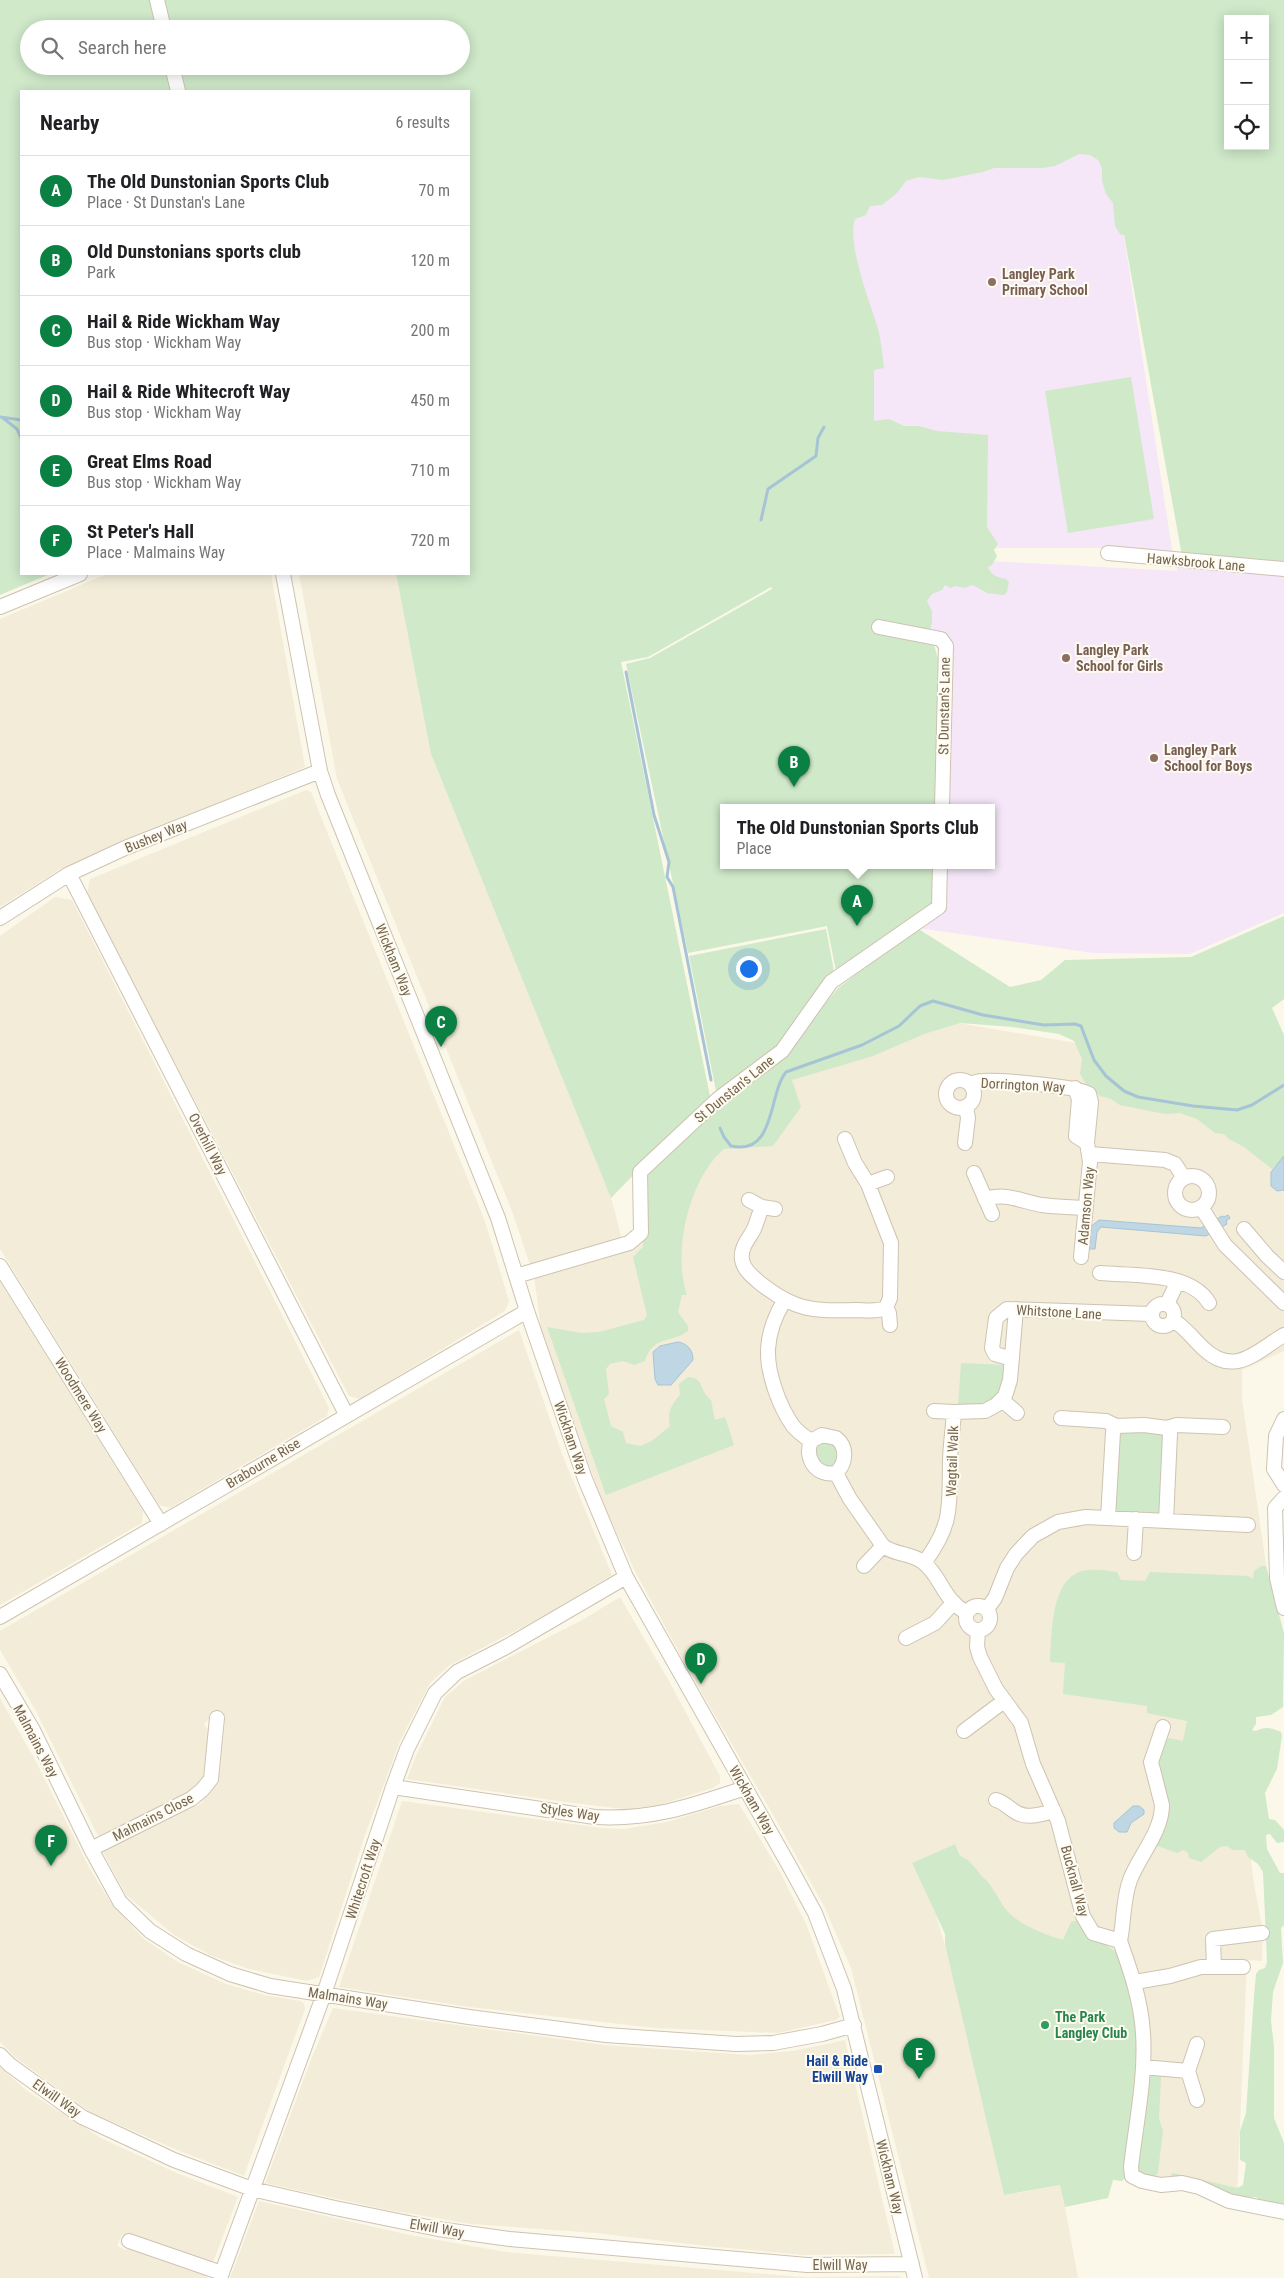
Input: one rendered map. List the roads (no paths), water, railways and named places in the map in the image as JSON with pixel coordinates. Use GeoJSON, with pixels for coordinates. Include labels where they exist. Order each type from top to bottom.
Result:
{"type":"FeatureCollection","features":[{"type":"Feature","properties":{"kind":"street"},"geometry":{"type":"LineString","coordinates":[[157,0],[162,20]]}},
{"type":"Feature","properties":{"kind":"street"},"geometry":{"type":"LineString","coordinates":[[174,75],[178,90]]}},
{"type":"Feature","properties":{"kind":"street","name":"Hawksbrook Lane"},"geometry":{"type":"LineString","coordinates":[[1108,553],[1284,569]]}},
{"type":"Feature","properties":{"kind":"street"},"geometry":{"type":"LineString","coordinates":[[0,607],[78,575]]}},
{"type":"Feature","properties":{"kind":"street","name":"Wickham Way"},"geometry":{"type":"LineString","coordinates":[[283,575],[320,771],[328,795],[498,1218],[527,1310],[585,1479],[626,1578],[814,1913],[837,1968],[854,2025],[913,2271]]}},
{"type":"Feature","properties":{"kind":"street","name":"St Dunstan's Lane"},"geometry":{"type":"LineString","coordinates":[[879,627],[941,640],[946,646],[942,804]]}},
{"type":"Feature","properties":{"kind":"street","name":"Bushey Way"},"geometry":{"type":"LineString","coordinates":[[0,918],[69,874],[125,848],[320,771]]}},
{"type":"Feature","properties":{"kind":"street","name":"St Dunstan's Lane"},"geometry":{"type":"LineString","coordinates":[[516,1276],[629,1244],[640,1232],[640,1172],[718,1099],[782,1051],[831,982],[939,907],[940,869]]}},
{"type":"Feature","properties":{"kind":"street","name":"Overhill Way"},"geometry":{"type":"LineString","coordinates":[[69,874],[346,1414]]}},
{"type":"Feature","properties":{"kind":"street","name":"Dorrington Way"},"geometry":{"type":"LineString","coordinates":[[956,1080],[966,1080],[971,1084],[974,1090],[974,1099],[966,1107],[957,1108],[947,1100],[947,1090],[950,1083],[956,1080]]}},
{"type":"Feature","properties":{"kind":"street","name":"Dorrington Way"},"geometry":{"type":"LineString","coordinates":[[971,1084],[985,1080],[1075,1088],[1079,1099],[1076,1136],[1089,1149]]}},
{"type":"Feature","properties":{"kind":"street","name":"Dorrington Way"},"geometry":{"type":"LineString","coordinates":[[965,1143],[968,1118],[966,1107]]}},
{"type":"Feature","properties":{"kind":"street"},"geometry":{"type":"LineString","coordinates":[[845,1139],[855,1163],[868,1184],[892,1249],[890,1298],[886,1308]]}},
{"type":"Feature","properties":{"kind":"street"},"geometry":{"type":"LineString","coordinates":[[1089,1149],[1165,1160],[1175,1164],[1184,1178]]}},
{"type":"Feature","properties":{"kind":"street","name":"Adamson Way"},"geometry":{"type":"LineString","coordinates":[[1081,1257],[1089,1149]]}},
{"type":"Feature","properties":{"kind":"street"},"geometry":{"type":"LineString","coordinates":[[974,1172],[992,1214]]}},
{"type":"Feature","properties":{"kind":"street"},"geometry":{"type":"LineString","coordinates":[[868,1184],[887,1177]]}},
{"type":"Feature","properties":{"kind":"street"},"geometry":{"type":"LineString","coordinates":[[1198,1177],[1206,1183],[1209,1193],[1208,1198],[1201,1207],[1186,1208],[1178,1201],[1176,1189],[1184,1178],[1198,1177]]}},
{"type":"Feature","properties":{"kind":"street"},"geometry":{"type":"LineString","coordinates":[[985,1199],[994,1196],[1009,1197],[1042,1205],[1085,1208]]}},
{"type":"Feature","properties":{"kind":"street"},"geometry":{"type":"LineString","coordinates":[[762,1206],[754,1228],[742,1249],[742,1261],[747,1272],[784,1301],[818,1310],[876,1310],[886,1308]]}},
{"type":"Feature","properties":{"kind":"street"},"geometry":{"type":"LineString","coordinates":[[1201,1207],[1226,1245],[1284,1303]]}},
{"type":"Feature","properties":{"kind":"street"},"geometry":{"type":"LineString","coordinates":[[1244,1228],[1267,1256],[1284,1272]]}},
{"type":"Feature","properties":{"kind":"street","name":"Woodmere Way"},"geometry":{"type":"LineString","coordinates":[[0,1266],[161,1524]]}},
{"type":"Feature","properties":{"kind":"street"},"geometry":{"type":"LineString","coordinates":[[1100,1273],[1165,1277],[1197,1290],[1208,1303]]}},
{"type":"Feature","properties":{"kind":"street"},"geometry":{"type":"LineString","coordinates":[[1167,1304],[1178,1281]]}},
{"type":"Feature","properties":{"kind":"street"},"geometry":{"type":"LineString","coordinates":[[784,1301],[771,1330],[768,1347],[769,1362],[778,1394],[790,1420],[797,1430],[812,1441]]}},
{"type":"Feature","properties":{"kind":"street"},"geometry":{"type":"LineString","coordinates":[[1167,1304],[1174,1312],[1169,1324],[1162,1326],[1155,1323],[1151,1314],[1156,1306],[1167,1304]]}},
{"type":"Feature","properties":{"kind":"street"},"geometry":{"type":"LineString","coordinates":[[886,1308],[889,1313],[890,1325]]}},
{"type":"Feature","properties":{"kind":"street"},"geometry":{"type":"LineString","coordinates":[[1016,1309],[1009,1386],[1002,1400],[1017,1413]]}},
{"type":"Feature","properties":{"kind":"street","name":"Whitstone Lane"},"geometry":{"type":"LineString","coordinates":[[1012,1362],[993,1352],[994,1322],[1003,1311],[1016,1309],[1151,1314]]}},
{"type":"Feature","properties":{"kind":"street","name":"Brabourne Rise"},"geometry":{"type":"LineString","coordinates":[[0,1617],[527,1310]]}},
{"type":"Feature","properties":{"kind":"street"},"geometry":{"type":"LineString","coordinates":[[1172,1320],[1188,1331],[1209,1353],[1230,1360],[1240,1360],[1253,1356],[1284,1335]]}},
{"type":"Feature","properties":{"kind":"street","name":"Wagtail Walk"},"geometry":{"type":"LineString","coordinates":[[924,1563],[938,1541],[949,1514],[954,1412],[985,1411],[1002,1400]]}},
{"type":"Feature","properties":{"kind":"street"},"geometry":{"type":"LineString","coordinates":[[934,1411],[954,1412]]}},
{"type":"Feature","properties":{"kind":"street"},"geometry":{"type":"LineString","coordinates":[[1061,1418],[1106,1421],[1116,1426],[1144,1425],[1168,1428],[1177,1425],[1224,1427]]}},
{"type":"Feature","properties":{"kind":"street"},"geometry":{"type":"LineString","coordinates":[[1284,1419],[1276,1436],[1274,1469],[1284,1485]]}},
{"type":"Feature","properties":{"kind":"street"},"geometry":{"type":"LineString","coordinates":[[1108,1518],[1113,1432],[1116,1426]]}},
{"type":"Feature","properties":{"kind":"street"},"geometry":{"type":"LineString","coordinates":[[1166,1521],[1170,1434],[1168,1428]]}},
{"type":"Feature","properties":{"kind":"street"},"geometry":{"type":"LineString","coordinates":[[839,1433],[844,1454],[841,1468],[836,1473],[823,1472],[813,1465],[809,1453],[812,1441],[822,1435],[839,1433]]}},
{"type":"Feature","properties":{"kind":"street"},"geometry":{"type":"LineString","coordinates":[[836,1473],[850,1499],[883,1546],[914,1557],[924,1563]]}},
{"type":"Feature","properties":{"kind":"street"},"geometry":{"type":"LineString","coordinates":[[1284,1498],[1275,1508],[1277,1578],[1284,1608]]}},
{"type":"Feature","properties":{"kind":"street"},"geometry":{"type":"LineString","coordinates":[[987,1609],[995,1598],[1011,1560],[1033,1536],[1049,1526],[1065,1520],[1086,1517],[1248,1525]]}},
{"type":"Feature","properties":{"kind":"street"},"geometry":{"type":"LineString","coordinates":[[1134,1554],[1136,1519]]}},
{"type":"Feature","properties":{"kind":"street"},"geometry":{"type":"LineString","coordinates":[[864,1566],[883,1546]]}},
{"type":"Feature","properties":{"kind":"street","name":"Bucknall Way"},"geometry":{"type":"LineString","coordinates":[[924,1563],[953,1604],[967,1613],[968,1625],[978,1630],[977,1647],[980,1657],[996,1689],[1021,1723],[1033,1764],[1054,1811],[1080,1907],[1087,1924],[1097,1935],[1120,1941]]}},
{"type":"Feature","properties":{"kind":"street","name":"Whitecroft Way"},"geometry":{"type":"LineString","coordinates":[[221,2276],[324,1994],[393,1786],[407,1749],[434,1693],[457,1672],[506,1647],[626,1578]]}},
{"type":"Feature","properties":{"kind":"street"},"geometry":{"type":"LineString","coordinates":[[906,1638],[935,1623],[953,1604]]}},
{"type":"Feature","properties":{"kind":"street"},"geometry":{"type":"LineString","coordinates":[[967,1613],[975,1606],[983,1606],[987,1609],[990,1614],[990,1623],[984,1629],[978,1630]]}},
{"type":"Feature","properties":{"kind":"street","name":"Malmains Way"},"geometry":{"type":"LineString","coordinates":[[0,1674],[33,1730],[91,1849],[120,1902],[150,1931],[186,1954],[230,1974],[270,1986],[469,2017],[606,2035],[736,2044],[773,2043],[822,2034],[854,2025]]}},
{"type":"Feature","properties":{"kind":"street"},"geometry":{"type":"LineString","coordinates":[[964,1731],[1004,1701]]}},
{"type":"Feature","properties":{"kind":"street","name":"Malmains Close"},"geometry":{"type":"LineString","coordinates":[[91,1849],[192,1799],[202,1790],[210,1779],[217,1718]]}},
{"type":"Feature","properties":{"kind":"street"},"geometry":{"type":"LineString","coordinates":[[1163,1727],[1150,1762],[1162,1805],[1162,1812],[1152,1837],[1130,1880],[1120,1941],[1135,1982],[1143,2031],[1143,2068],[1131,2166],[1132,2176],[1142,2181],[1161,2185],[1179,2183],[1193,2186],[1230,2200],[1284,2212]]}},
{"type":"Feature","properties":{"kind":"street","name":"Styles Way"},"geometry":{"type":"LineString","coordinates":[[393,1786],[595,1817],[624,1818],[677,1810],[745,1788]]}},
{"type":"Feature","properties":{"kind":"street"},"geometry":{"type":"LineString","coordinates":[[996,1800],[1004,1803],[1017,1813],[1027,1816],[1054,1811]]}},
{"type":"Feature","properties":{"kind":"street"},"geometry":{"type":"LineString","coordinates":[[1214,1967],[1212,1943],[1214,1939],[1262,1933]]}},
{"type":"Feature","properties":{"kind":"street"},"geometry":{"type":"LineString","coordinates":[[1135,1982],[1170,1976],[1201,1967],[1243,1967]]}},
{"type":"Feature","properties":{"kind":"street"},"geometry":{"type":"LineString","coordinates":[[1197,2044],[1188,2071],[1197,2100]]}},
{"type":"Feature","properties":{"kind":"street","name":"Elwill Way"},"geometry":{"type":"LineString","coordinates":[[0,2055],[10,2065],[82,2117],[174,2160],[252,2189],[438,2229],[510,2240],[807,2265],[913,2271]]}},
{"type":"Feature","properties":{"kind":"street"},"geometry":{"type":"LineString","coordinates":[[1143,2068],[1188,2071]]}},
{"type":"Feature","properties":{"kind":"street"},"geometry":{"type":"LineString","coordinates":[[129,2241],[221,2276]]}},
{"type":"Feature","properties":{"kind":"water"},"geometry":{"type":"Polygon","coordinates":[[[1284,1156],[1284,1190],[1277,1191],[1271,1186],[1271,1172],[1284,1156]]]}},
{"type":"Feature","properties":{"kind":"water"},"geometry":{"type":"Polygon","coordinates":[[[1228,1215],[1230,1218],[1226,1221],[1227,1224],[1206,1236],[1101,1227],[1097,1232],[1095,1249],[1087,1249],[1089,1228],[1099,1220],[1201,1228],[1222,1216],[1228,1215]]]}},
{"type":"Feature","properties":{"kind":"water"},"geometry":{"type":"Polygon","coordinates":[[[678,1342],[685,1344],[689,1348],[693,1360],[671,1385],[658,1385],[655,1379],[653,1352],[660,1346],[678,1342]]]}},
{"type":"Feature","properties":{"kind":"water"},"geometry":{"type":"Polygon","coordinates":[[[1133,1806],[1139,1806],[1144,1810],[1144,1814],[1131,1823],[1127,1832],[1119,1832],[1114,1828],[1114,1823],[1133,1806]]]}},
{"type":"Feature","properties":{"kind":"waterway"},"geometry":{"type":"LineString","coordinates":[[0,417],[20,420]]}},
{"type":"Feature","properties":{"kind":"waterway"},"geometry":{"type":"LineString","coordinates":[[3,418],[17,429],[20,436]]}},
{"type":"Feature","properties":{"kind":"waterway"},"geometry":{"type":"LineString","coordinates":[[761,520],[768,489],[816,456],[818,438],[824,427]]}},
{"type":"Feature","properties":{"kind":"waterway"},"geometry":{"type":"LineString","coordinates":[[626,672],[654,815],[669,862],[667,877],[673,887],[711,1080]]}},
{"type":"Feature","properties":{"kind":"waterway"},"geometry":{"type":"LineString","coordinates":[[720,1128],[731,1146],[746,1147],[756,1142],[769,1121],[780,1082],[786,1072],[862,1045],[899,1026],[920,1006],[933,1001],[983,1015],[1044,1025],[1075,1024],[1081,1026],[1094,1060],[1106,1076],[1124,1091],[1138,1097],[1193,1106],[1237,1110],[1252,1105],[1284,1085]]}},
{"type":"Feature","properties":{"kind":"place","name":"Langley Park Primary School"},"geometry":{"type":"Point","coordinates":[992,282]}},
{"type":"Feature","properties":{"kind":"place","name":"Langley Park School for Girls"},"geometry":{"type":"Point","coordinates":[1066,658]}},
{"type":"Feature","properties":{"kind":"place","name":"Langley Park School for Boys"},"geometry":{"type":"Point","coordinates":[1154,758]}},
{"type":"Feature","properties":{"kind":"place","name":"Old Dunstonians sports club"},"geometry":{"type":"Point","coordinates":[794,787]}},
{"type":"Feature","properties":{"kind":"place","name":"The Old Dunstonian Sports Club"},"geometry":{"type":"Point","coordinates":[857,926]}},
{"type":"Feature","properties":{"kind":"place","name":"Hail & Ride Wickham Way"},"geometry":{"type":"Point","coordinates":[441,1047]}},
{"type":"Feature","properties":{"kind":"place","name":"Hail & Ride Whitecroft Way"},"geometry":{"type":"Point","coordinates":[701,1684]}},
{"type":"Feature","properties":{"kind":"place","name":"St Peter's Hall"},"geometry":{"type":"Point","coordinates":[51,1866]}},
{"type":"Feature","properties":{"kind":"place","name":"The Park Langley Club"},"geometry":{"type":"Point","coordinates":[1045,2025]}},
{"type":"Feature","properties":{"kind":"place","name":"Hail & Ride Elwill Way"},"geometry":{"type":"Point","coordinates":[878,2069]}},
{"type":"Feature","properties":{"kind":"place","name":"Great Elms Road"},"geometry":{"type":"Point","coordinates":[919,2079]}}]}
